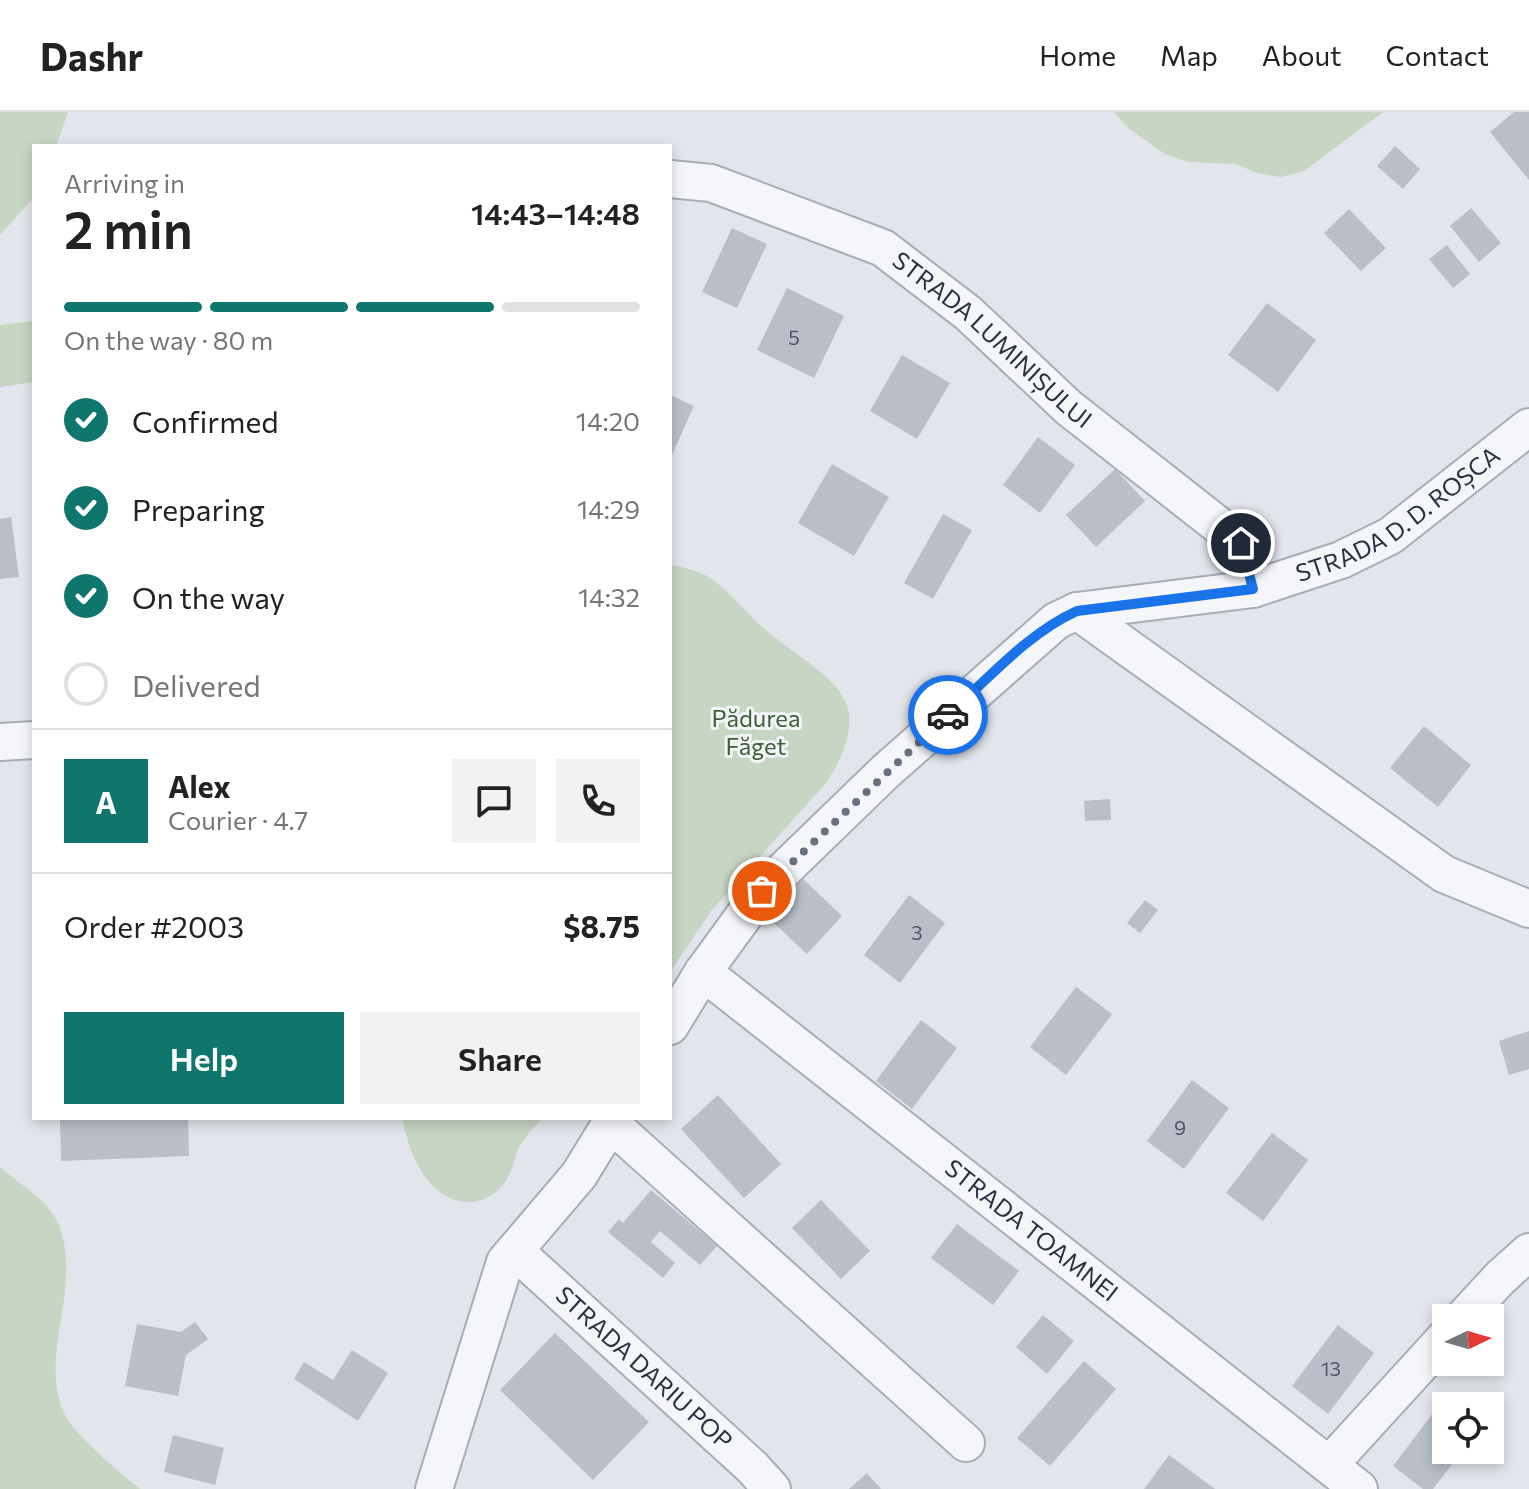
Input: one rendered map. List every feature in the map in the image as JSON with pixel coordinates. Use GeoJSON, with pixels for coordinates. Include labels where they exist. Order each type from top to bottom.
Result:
{"type":"FeatureCollection","features":[{"type":"Feature","properties":{"kind":"street","name":"STRADA LUMINIȘULUI"},"geometry":{"type":"LineString","coordinates":[[672,179],[711,183],[883,248],[968,313],[1069,408],[1241,543],[1253,589]]}},
{"type":"Feature","properties":{"kind":"street","name":"STRADA D. D. ROȘCA"},"geometry":{"type":"LineString","coordinates":[[674,1011],[762,891],[841,815],[1056,621],[1077,611],[1253,589],[1341,560],[1390,536],[1529,427]]}},
{"type":"Feature","properties":{"kind":"street"},"geometry":{"type":"LineString","coordinates":[[1077,611],[1444,874],[1529,909]]}},
{"type":"Feature","properties":{"kind":"street"},"geometry":{"type":"LineString","coordinates":[[0,742],[32,740]]}},
{"type":"Feature","properties":{"kind":"street","name":"STRADA TOAMNEI"},"geometry":{"type":"LineString","coordinates":[[703,972],[1359,1489]]}},
{"type":"Feature","properties":{"kind":"street"},"geometry":{"type":"LineString","coordinates":[[434,1489],[505,1262],[579,1175],[612,1121],[966,1443]]}},
{"type":"Feature","properties":{"kind":"street","name":"STRADA DARIU POP"},"geometry":{"type":"LineString","coordinates":[[515,1251],[752,1467],[772,1489]]}},
{"type":"Feature","properties":{"kind":"street"},"geometry":{"type":"LineString","coordinates":[[1476,1304],[1529,1252]]}},
{"type":"Feature","properties":{"kind":"street"},"geometry":{"type":"LineString","coordinates":[[1329,1465],[1432,1352]]}},
{"type":"Feature","properties":{"kind":"green space"},"geometry":{"type":"Polygon","coordinates":[[[0,112],[68,112],[57,144],[32,144],[32,199],[0,235],[0,112]]]}},
{"type":"Feature","properties":{"kind":"green space"},"geometry":{"type":"Polygon","coordinates":[[[1114,112],[1383,112],[1304,171],[1281,177],[1257,173],[1236,164],[1188,162],[1165,154],[1128,128],[1114,112]]]}},
{"type":"Feature","properties":{"kind":"green space"},"geometry":{"type":"Polygon","coordinates":[[[32,321],[32,382],[0,387],[0,325],[32,321]]]}},
{"type":"Feature","properties":{"kind":"green space","name":"Pădurea Făget"},"geometry":{"type":"Polygon","coordinates":[[[672,565],[705,575],[728,592],[769,633],[823,674],[840,692],[849,712],[844,750],[826,783],[711,911],[672,969],[672,565]]]}},
{"type":"Feature","properties":{"kind":"green space"},"geometry":{"type":"Polygon","coordinates":[[[403,1120],[541,1120],[522,1143],[502,1186],[495,1193],[477,1201],[455,1200],[432,1185],[423,1174],[403,1120]]]}},
{"type":"Feature","properties":{"kind":"green space"},"geometry":{"type":"Polygon","coordinates":[[[0,1167],[50,1210],[63,1239],[66,1285],[56,1365],[57,1389],[63,1411],[86,1441],[140,1489],[0,1489],[0,1167]]]}},
{"type":"Feature","properties":{"kind":"building"},"geometry":{"type":"Polygon","coordinates":[[[1514,112],[1529,112],[1529,180],[1490,132],[1514,112]]]}},
{"type":"Feature","properties":{"kind":"building"},"geometry":{"type":"Polygon","coordinates":[[[1395,146],[1420,169],[1403,189],[1377,166],[1395,146]]]}},
{"type":"Feature","properties":{"kind":"building"},"geometry":{"type":"Polygon","coordinates":[[[1471,208],[1501,243],[1479,262],[1450,226],[1471,208]]]}},
{"type":"Feature","properties":{"kind":"building"},"geometry":{"type":"Polygon","coordinates":[[[1349,209],[1386,248],[1361,271],[1324,233],[1349,209]]]}},
{"type":"Feature","properties":{"kind":"building"},"geometry":{"type":"Polygon","coordinates":[[[732,228],[767,244],[737,308],[702,292],[732,228]]]}},
{"type":"Feature","properties":{"kind":"building"},"geometry":{"type":"Polygon","coordinates":[[[1447,245],[1470,274],[1453,288],[1429,259],[1447,245]]]}},
{"type":"Feature","properties":{"kind":"building"},"geometry":{"type":"Polygon","coordinates":[[[787,288],[844,316],[814,378],[757,350],[787,288]]]}},
{"type":"Feature","properties":{"kind":"building"},"geometry":{"type":"Polygon","coordinates":[[[1267,303],[1316,340],[1278,392],[1228,355],[1267,303]]]}},
{"type":"Feature","properties":{"kind":"building"},"geometry":{"type":"Polygon","coordinates":[[[902,355],[950,383],[917,439],[870,411],[902,355]]]}},
{"type":"Feature","properties":{"kind":"building"},"geometry":{"type":"Polygon","coordinates":[[[672,396],[694,406],[672,455],[672,396]]]}},
{"type":"Feature","properties":{"kind":"building"},"geometry":{"type":"Polygon","coordinates":[[[1038,437],[1075,465],[1040,513],[1003,485],[1038,437]]]}},
{"type":"Feature","properties":{"kind":"building"},"geometry":{"type":"Polygon","coordinates":[[[832,464],[889,497],[854,556],[798,523],[832,464]]]}},
{"type":"Feature","properties":{"kind":"building"},"geometry":{"type":"Polygon","coordinates":[[[1115,469],[1145,501],[1096,547],[1066,515],[1115,469]]]}},
{"type":"Feature","properties":{"kind":"building"},"geometry":{"type":"Polygon","coordinates":[[[943,514],[972,530],[933,599],[904,583],[943,514]]]}},
{"type":"Feature","properties":{"kind":"building"},"geometry":{"type":"Polygon","coordinates":[[[11,517],[19,577],[0,579],[0,519],[11,517]]]}},
{"type":"Feature","properties":{"kind":"building"},"geometry":{"type":"Polygon","coordinates":[[[1424,726],[1471,765],[1438,807],[1390,768],[1424,726]]]}},
{"type":"Feature","properties":{"kind":"building"},"geometry":{"type":"Polygon","coordinates":[[[1110,799],[1111,820],[1085,821],[1084,801],[1110,799]]]}},
{"type":"Feature","properties":{"kind":"building"},"geometry":{"type":"Polygon","coordinates":[[[800,876],[842,916],[807,954],[764,914],[800,876]]]}},
{"type":"Feature","properties":{"kind":"building"},"geometry":{"type":"Polygon","coordinates":[[[909,895],[945,923],[900,983],[864,955],[909,895]]]}},
{"type":"Feature","properties":{"kind":"building"},"geometry":{"type":"Polygon","coordinates":[[[1145,900],[1158,910],[1140,933],[1127,923],[1145,900]]]}},
{"type":"Feature","properties":{"kind":"building"},"geometry":{"type":"Polygon","coordinates":[[[1076,987],[1112,1014],[1066,1075],[1030,1047],[1076,987]]]}},
{"type":"Feature","properties":{"kind":"building"},"geometry":{"type":"Polygon","coordinates":[[[921,1020],[957,1048],[912,1109],[876,1081],[921,1020]]]}},
{"type":"Feature","properties":{"kind":"building"},"geometry":{"type":"Polygon","coordinates":[[[1529,1031],[1529,1069],[1509,1075],[1499,1041],[1529,1031]]]}},
{"type":"Feature","properties":{"kind":"building"},"geometry":{"type":"Polygon","coordinates":[[[1192,1080],[1229,1108],[1184,1169],[1147,1141],[1192,1080]]]}},
{"type":"Feature","properties":{"kind":"building"},"geometry":{"type":"Polygon","coordinates":[[[718,1095],[781,1164],[744,1198],[681,1129],[718,1095]]]}},
{"type":"Feature","properties":{"kind":"building"},"geometry":{"type":"Polygon","coordinates":[[[60,1120],[188,1120],[189,1156],[61,1161],[60,1120]]]}},
{"type":"Feature","properties":{"kind":"building"},"geometry":{"type":"Polygon","coordinates":[[[1272,1133],[1308,1160],[1263,1221],[1226,1193],[1272,1133]]]}},
{"type":"Feature","properties":{"kind":"building"},"geometry":{"type":"Polygon","coordinates":[[[651,1190],[717,1246],[700,1265],[660,1231],[651,1242],[675,1263],[663,1278],[608,1232],[619,1219],[623,1223],[651,1190]]]}},
{"type":"Feature","properties":{"kind":"building"},"geometry":{"type":"Polygon","coordinates":[[[821,1200],[870,1251],[841,1279],[792,1228],[821,1200]]]}},
{"type":"Feature","properties":{"kind":"building"},"geometry":{"type":"Polygon","coordinates":[[[957,1224],[1019,1271],[993,1305],[931,1258],[957,1224]]]}},
{"type":"Feature","properties":{"kind":"building"},"geometry":{"type":"Polygon","coordinates":[[[1043,1315],[1074,1341],[1047,1374],[1016,1347],[1043,1315]]]}},
{"type":"Feature","properties":{"kind":"building"},"geometry":{"type":"Polygon","coordinates":[[[195,1322],[208,1339],[186,1355],[178,1396],[125,1386],[137,1324],[181,1332],[195,1322]]]}},
{"type":"Feature","properties":{"kind":"building"},"geometry":{"type":"Polygon","coordinates":[[[1338,1325],[1374,1353],[1328,1414],[1292,1386],[1338,1325]]]}},
{"type":"Feature","properties":{"kind":"building"},"geometry":{"type":"Polygon","coordinates":[[[555,1333],[649,1422],[593,1480],[500,1390],[555,1333]]]}},
{"type":"Feature","properties":{"kind":"building"},"geometry":{"type":"Polygon","coordinates":[[[352,1350],[388,1373],[358,1421],[294,1379],[304,1362],[333,1380],[352,1350]]]}},
{"type":"Feature","properties":{"kind":"building"},"geometry":{"type":"Polygon","coordinates":[[[1084,1361],[1116,1389],[1050,1466],[1017,1438],[1084,1361]]]}},
{"type":"Feature","properties":{"kind":"building"},"geometry":{"type":"Polygon","coordinates":[[[1432,1414],[1432,1464],[1452,1464],[1433,1489],[1423,1489],[1393,1466],[1432,1414]]]}},
{"type":"Feature","properties":{"kind":"building"},"geometry":{"type":"Polygon","coordinates":[[[173,1435],[224,1448],[215,1485],[164,1472],[173,1435]]]}},
{"type":"Feature","properties":{"kind":"building"},"geometry":{"type":"Polygon","coordinates":[[[1169,1455],[1215,1489],[1144,1489],[1169,1455]]]}},
{"type":"Feature","properties":{"kind":"building"},"geometry":{"type":"Polygon","coordinates":[[[867,1473],[881,1489],[849,1489],[867,1473]]]}},
{"type":"Feature","properties":{"kind":"way so far"},"geometry":{"type":"LineString","coordinates":[[762,891],[948,715]]}},
{"type":"Feature","properties":{"kind":"route"},"geometry":{"type":"LineString","coordinates":[[948,715],[1033,639],[1056,621],[1077,611],[1253,589],[1241,543]]}}]}
